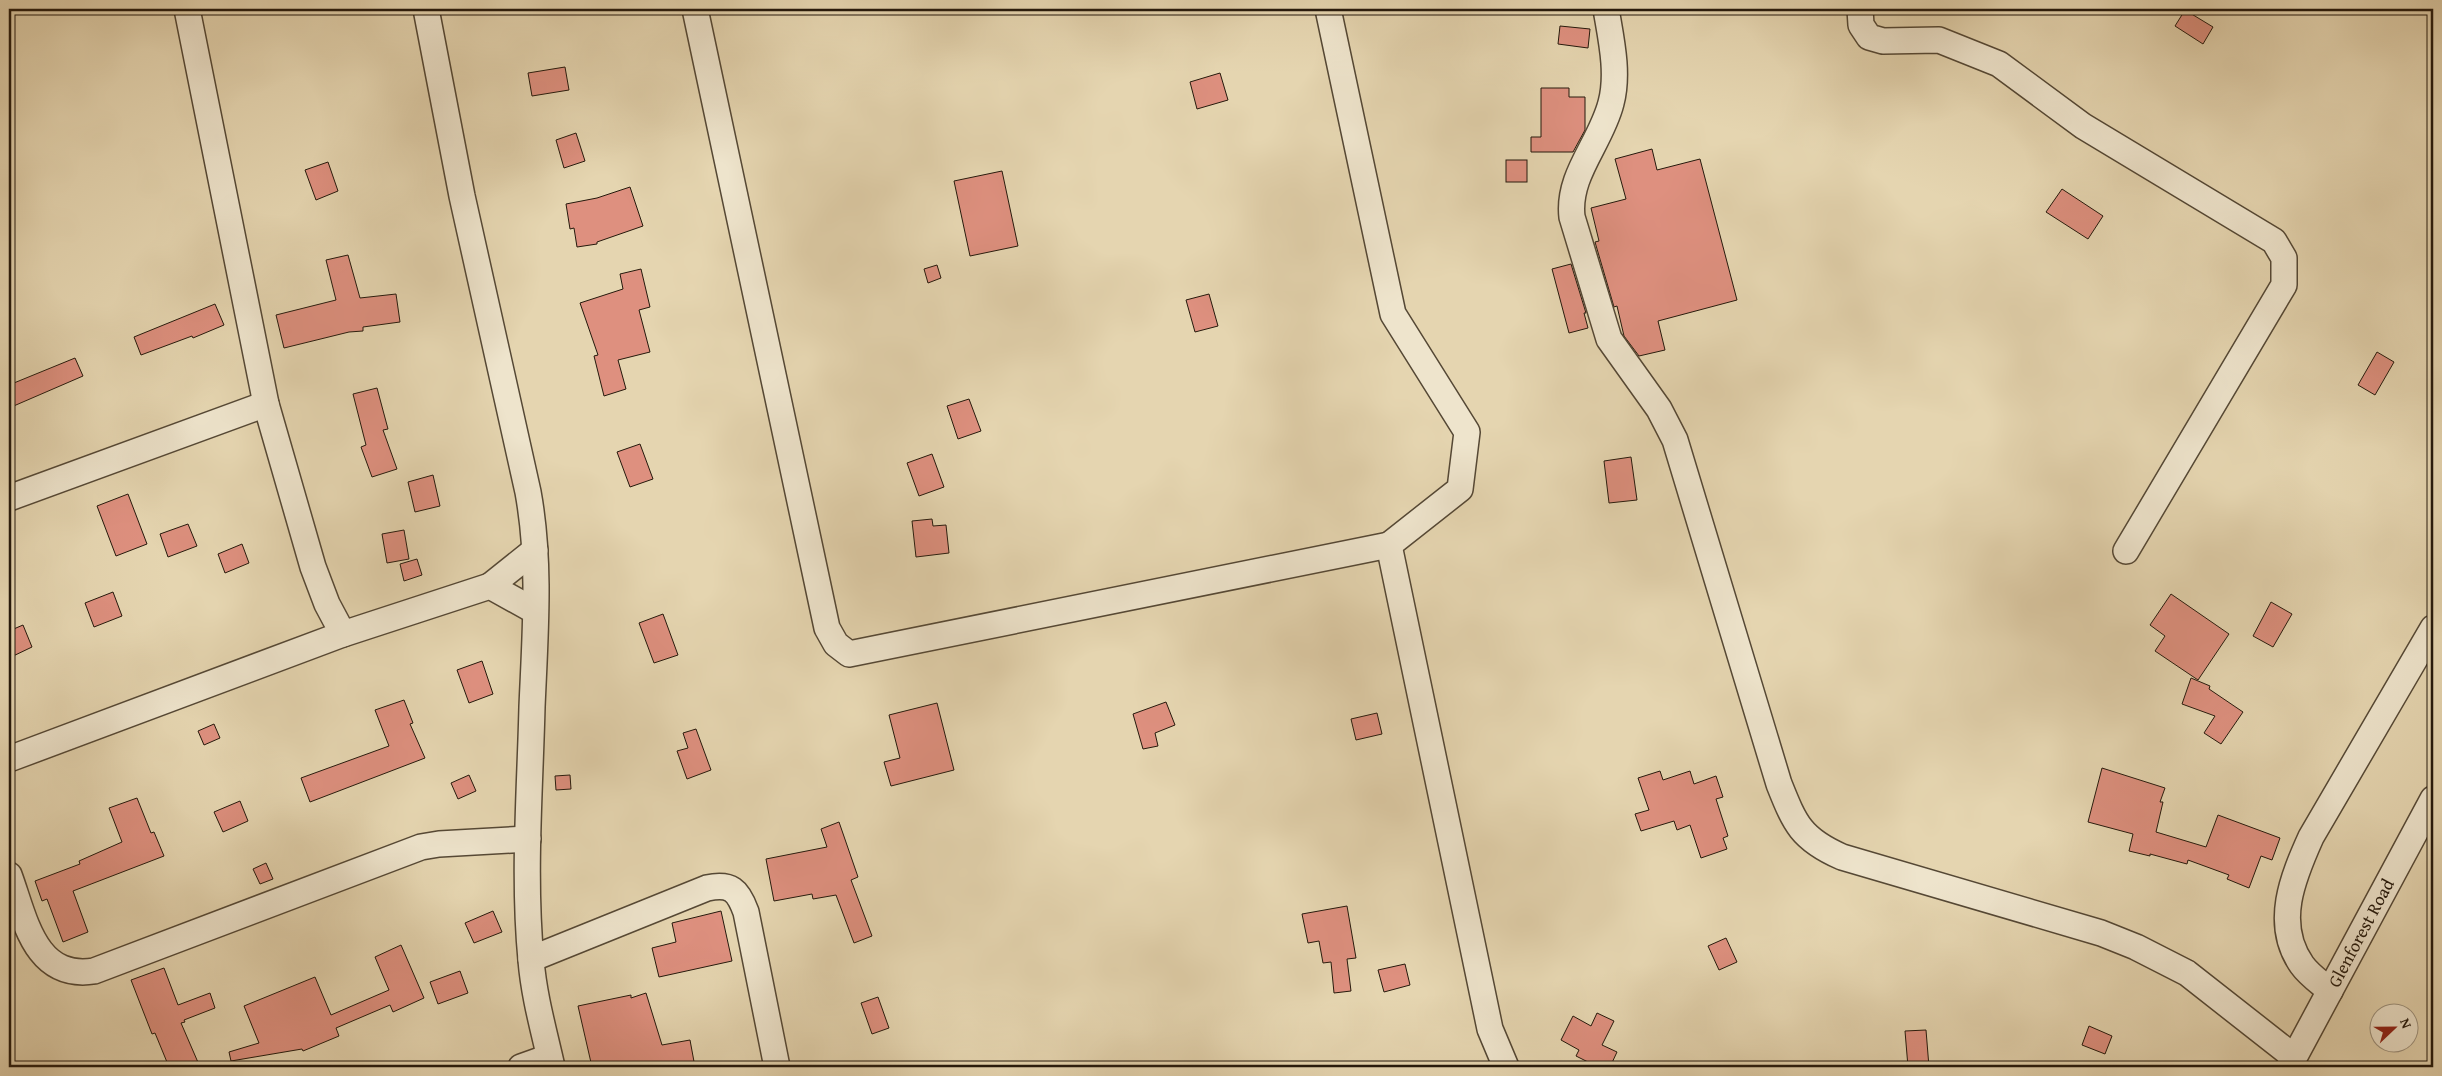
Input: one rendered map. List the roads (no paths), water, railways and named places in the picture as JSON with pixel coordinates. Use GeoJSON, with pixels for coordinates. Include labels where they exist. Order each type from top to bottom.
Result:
{"type":"FeatureCollection","features":[{"type":"Feature","properties":{"kind":"street"},"geometry":{"type":"LineString","coordinates":[[187,9],[266,404],[313,567],[327,604],[343,634]]}},
{"type":"Feature","properties":{"kind":"street"},"geometry":{"type":"LineString","coordinates":[[426,9],[462,196],[528,492],[535,550],[528,840],[531,959],[540,1020],[551,1062],[521,1067]]}},
{"type":"Feature","properties":{"kind":"street"},"geometry":{"type":"LineString","coordinates":[[696,9],[827,628],[836,644],[849,654],[1389,545],[1460,489],[1467,432],[1393,314],[1328,9]]}},
{"type":"Feature","properties":{"kind":"street"},"geometry":{"type":"LineString","coordinates":[[1606,9],[1613,56],[1612,102],[1606,121],[1573,188],[1570,204],[1572,217],[1609,339],[1659,409],[1675,440],[1779,784],[1795,821],[1803,833],[1825,850],[1842,857],[2101,933],[2136,947],[2187,973],[2292,1062]]}},
{"type":"Feature","properties":{"kind":"street"},"geometry":{"type":"LineString","coordinates":[[1860,9],[1861,25],[1870,37],[1883,41],[1939,40],[1999,64],[2083,126],[2274,241],[2284,258],[2284,285],[2126,552]]}},
{"type":"Feature","properties":{"kind":"street"},"geometry":{"type":"LineString","coordinates":[[9,498],[266,404]]}},
{"type":"Feature","properties":{"kind":"street"},"geometry":{"type":"LineString","coordinates":[[1389,545],[1490,1029],[1506,1067]]}},
{"type":"Feature","properties":{"kind":"street"},"geometry":{"type":"LineString","coordinates":[[9,759],[343,634],[490,586],[535,550]]}},
{"type":"Feature","properties":{"kind":"street"},"geometry":{"type":"LineString","coordinates":[[490,586],[535,611]]}},
{"type":"Feature","properties":{"kind":"street"},"geometry":{"type":"LineString","coordinates":[[2330,991],[2303,966],[2291,948],[2286,922],[2289,897],[2297,868],[2311,837],[2433,628]]}},
{"type":"Feature","properties":{"kind":"street","name":"Glenforest Road"},"geometry":{"type":"LineString","coordinates":[[2292,1062],[2433,800]]}},
{"type":"Feature","properties":{"kind":"street"},"geometry":{"type":"LineString","coordinates":[[9,875],[33,940],[40,952],[50,962],[65,971],[79,974],[94,971],[421,847],[440,844],[528,840]]}},
{"type":"Feature","properties":{"kind":"street"},"geometry":{"type":"LineString","coordinates":[[531,959],[707,888],[720,885],[731,888],[741,897],[746,912],[777,1067]]}}]}
